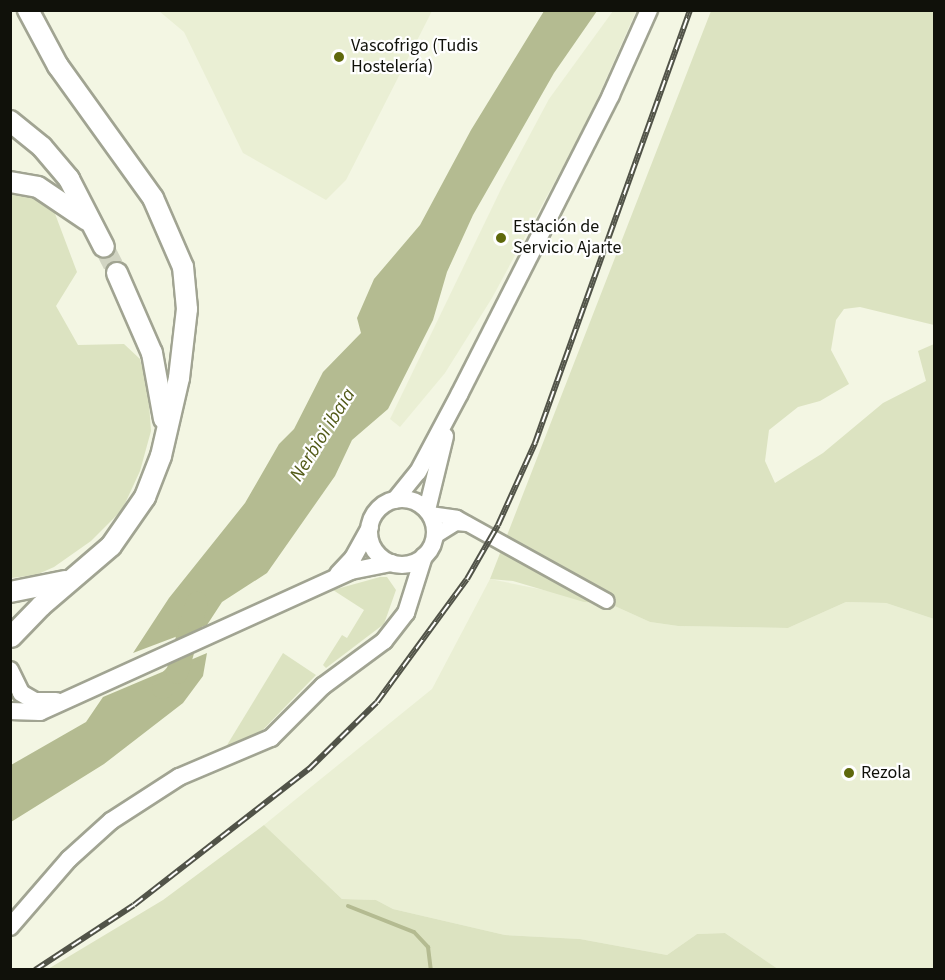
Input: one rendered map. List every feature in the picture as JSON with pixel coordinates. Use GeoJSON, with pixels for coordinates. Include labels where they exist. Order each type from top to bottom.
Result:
{"type":"FeatureCollection","features":[{"type":"Feature","properties":{"kind":"highway"},"geometry":{"type":"LineString","coordinates":[[11,639],[111,546],[130,524],[155,476],[186,340],[186,280],[176,245],[153,198],[58,66],[27,10]]}},
{"type":"Feature","properties":{"kind":"highway"},"geometry":{"type":"LineString","coordinates":[[10,121],[42,147],[69,179],[102,243],[88,221],[58,197],[38,187],[10,182]]}},
{"type":"Feature","properties":{"kind":"highway"},"geometry":{"type":"LineString","coordinates":[[117,273],[152,353],[166,433]]}},
{"type":"Feature","properties":{"kind":"highway"},"geometry":{"type":"LineString","coordinates":[[10,592],[34,590],[74,578]]}},
{"type":"Feature","properties":{"kind":"main road"},"geometry":{"type":"LineString","coordinates":[[320,586],[348,564],[379,510],[395,500],[418,472],[595,127],[649,10]]}},
{"type":"Feature","properties":{"kind":"main road"},"geometry":{"type":"LineString","coordinates":[[10,927],[69,859],[111,821],[179,777],[271,738],[323,686],[384,641],[406,613],[424,556],[435,536],[429,512],[436,468],[460,393]]}},
{"type":"Feature","properties":{"kind":"main road"},"geometry":{"type":"LineString","coordinates":[[395,500],[415,502],[429,512]]}},
{"type":"Feature","properties":{"kind":"main road"},"geometry":{"type":"LineString","coordinates":[[370,527],[374,548],[406,573],[412,591]]}},
{"type":"Feature","properties":{"kind":"main road"},"geometry":{"type":"LineString","coordinates":[[10,711],[40,712],[360,568],[412,563],[424,556]]}},
{"type":"Feature","properties":{"kind":"main road"},"geometry":{"type":"LineString","coordinates":[[10,623],[11,639]]}},
{"type":"Feature","properties":{"kind":"main road"},"geometry":{"type":"LineString","coordinates":[[10,670],[15,686],[27,698],[43,703],[71,698]]}},
{"type":"Feature","properties":{"kind":"street"},"geometry":{"type":"LineString","coordinates":[[429,512],[457,518],[607,601]]}},
{"type":"Feature","properties":{"kind":"street"},"geometry":{"type":"LineString","coordinates":[[435,536],[456,523],[469,524]]}},
{"type":"Feature","properties":{"kind":"shaded area"},"geometry":{"type":"Polygon","coordinates":[[[159,11],[432,11],[346,180],[326,200],[243,153],[184,32],[159,11]]]}},
{"type":"Feature","properties":{"kind":"shaded area","name":"Estación de Servicio Ajarte"},"geometry":{"type":"Polygon","coordinates":[[[613,11],[636,11],[588,120],[492,298],[445,373],[400,427],[390,419],[502,187],[549,99],[613,11]]]}},
{"type":"Feature","properties":{"kind":"shaded area"},"geometry":{"type":"Polygon","coordinates":[[[711,11],[934,11],[934,325],[860,307],[844,309],[836,320],[831,350],[849,384],[820,401],[798,407],[769,430],[765,461],[775,483],[823,453],[883,403],[926,381],[918,351],[934,344],[934,619],[886,603],[846,602],[788,628],[678,626],[650,622],[608,603],[584,602],[513,581],[490,579],[711,11]]]}},
{"type":"Feature","properties":{"kind":"shaded area"},"geometry":{"type":"Polygon","coordinates":[[[11,190],[35,198],[54,211],[77,272],[56,306],[78,345],[124,344],[140,359],[148,389],[151,431],[140,471],[122,510],[91,541],[54,567],[36,575],[11,578],[11,190]]]}},
{"type":"Feature","properties":{"kind":"shaded area"},"geometry":{"type":"Polygon","coordinates":[[[387,577],[396,590],[384,624],[326,668],[323,665],[342,635],[347,638],[364,610],[333,590],[387,577]]]}},
{"type":"Feature","properties":{"kind":"shaded area"},"geometry":{"type":"Polygon","coordinates":[[[490,579],[608,603],[650,622],[678,626],[788,628],[846,602],[886,603],[934,619],[934,969],[778,969],[725,933],[697,934],[667,955],[580,939],[505,935],[393,909],[376,900],[342,899],[264,825],[432,689],[490,579]]]}},
{"type":"Feature","properties":{"kind":"shaded area"},"geometry":{"type":"Polygon","coordinates":[[[283,653],[316,675],[252,741],[224,750],[283,653]]]}},
{"type":"Feature","properties":{"kind":"shaded area"},"geometry":{"type":"Polygon","coordinates":[[[264,825],[342,899],[376,900],[393,909],[505,935],[580,939],[667,955],[697,934],[725,933],[778,969],[48,969],[163,900],[264,825]]]}},
{"type":"Feature","properties":{"kind":"water"},"geometry":{"type":"Polygon","coordinates":[[[544,11],[597,11],[554,73],[473,215],[447,272],[433,320],[388,409],[352,440],[335,476],[267,573],[222,602],[207,625],[133,653],[169,598],[245,503],[279,444],[294,429],[323,372],[361,333],[357,318],[374,279],[420,225],[471,130],[544,11]]]}},
{"type":"Feature","properties":{"kind":"water"},"geometry":{"type":"Polygon","coordinates":[[[207,653],[203,676],[183,703],[104,764],[11,822],[11,765],[86,722],[103,697],[207,653]]]}},
{"type":"Feature","properties":{"kind":"waterway","name":"Nerbioi ibaia"},"geometry":{"type":"LineString","coordinates":[[163,688],[177,673],[197,603]]}},
{"type":"Feature","properties":{"kind":"waterway"},"geometry":{"type":"LineString","coordinates":[[348,906],[414,932],[428,947],[431,970]]}},
{"type":"Feature","properties":{"kind":"tunnel"},"geometry":{"type":"LineString","coordinates":[[104,247],[117,273]]}},
{"type":"Feature","properties":{"kind":"railway"},"geometry":{"type":"LineString","coordinates":[[35,970],[134,905],[309,769],[377,702],[467,579],[498,525],[535,443],[690,10]]}},
{"type":"Feature","properties":{"kind":"place","name":"Vascofrigo (Tudis Hostelería)"},"geometry":{"type":"Point","coordinates":[339,57]}},
{"type":"Feature","properties":{"kind":"place","name":"Estación de Servicio Ajarte"},"geometry":{"type":"Point","coordinates":[501,238]}},
{"type":"Feature","properties":{"kind":"place","name":"Rezola"},"geometry":{"type":"Point","coordinates":[849,773]}}]}
